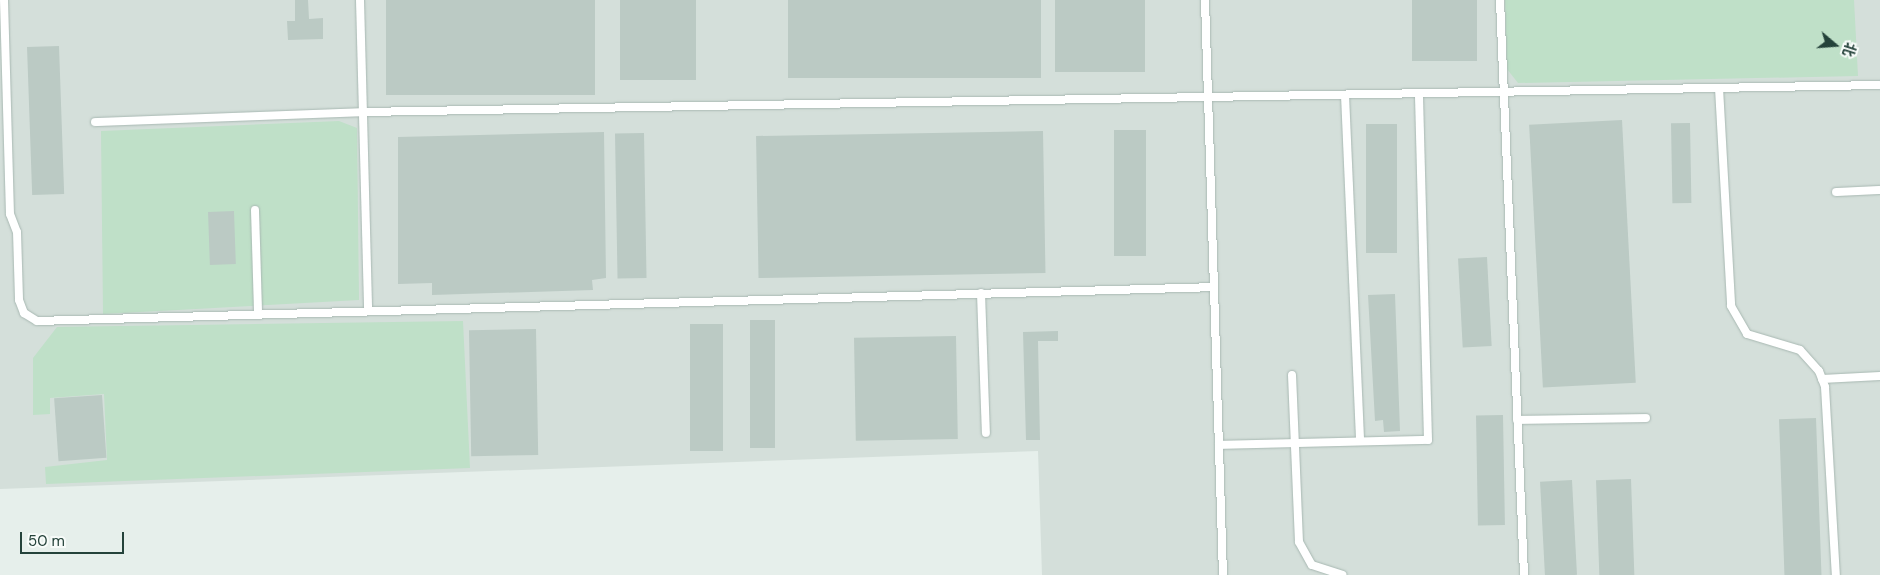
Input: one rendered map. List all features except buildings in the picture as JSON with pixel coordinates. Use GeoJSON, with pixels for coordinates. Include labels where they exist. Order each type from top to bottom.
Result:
{"type":"FeatureCollection","features":[{"type":"Feature","properties":{"kind":"lane"},"geometry":{"type":"LineString","coordinates":[[4,0],[10,214],[18,232],[19,300],[24,313],[37,321],[1214,286]]}},
{"type":"Feature","properties":{"kind":"lane"},"geometry":{"type":"LineString","coordinates":[[360,0],[368,311]]}},
{"type":"Feature","properties":{"kind":"lane"},"geometry":{"type":"LineString","coordinates":[[1205,0],[1223,575]]}},
{"type":"Feature","properties":{"kind":"lane"},"geometry":{"type":"LineString","coordinates":[[1500,0],[1524,575]]}},
{"type":"Feature","properties":{"kind":"lane"},"geometry":{"type":"LineString","coordinates":[[95,122],[363,112],[1880,85]]}},
{"type":"Feature","properties":{"kind":"lane"},"geometry":{"type":"LineString","coordinates":[[1719,88],[1734,318],[1747,334],[1800,350],[1822,379],[1836,575]]}},
{"type":"Feature","properties":{"kind":"lane"},"geometry":{"type":"LineString","coordinates":[[1219,445],[1428,440],[1419,93]]}},
{"type":"Feature","properties":{"kind":"lane"},"geometry":{"type":"LineString","coordinates":[[1345,95],[1360,442]]}},
{"type":"Feature","properties":{"kind":"lane"},"geometry":{"type":"LineString","coordinates":[[1836,192],[1880,190]]}},
{"type":"Feature","properties":{"kind":"lane"},"geometry":{"type":"LineString","coordinates":[[256,210],[258,314]]}},
{"type":"Feature","properties":{"kind":"lane"},"geometry":{"type":"LineString","coordinates":[[981,293],[986,434]]}},
{"type":"Feature","properties":{"kind":"lane"},"geometry":{"type":"LineString","coordinates":[[1292,375],[1301,552],[1312,565],[1342,575]]}},
{"type":"Feature","properties":{"kind":"lane"},"geometry":{"type":"LineString","coordinates":[[1822,379],[1880,376]]}},
{"type":"Feature","properties":{"kind":"lane"},"geometry":{"type":"LineString","coordinates":[[1517,420],[1646,418]]}},
{"type":"Feature","properties":{"kind":"shaded area"},"geometry":{"type":"Polygon","coordinates":[[[0,0],[1880,0],[1880,575],[1042,575],[1038,451],[0,489],[0,0]]]}},
{"type":"Feature","properties":{"kind":"green space"},"geometry":{"type":"Polygon","coordinates":[[[1505,0],[1854,0],[1858,76],[1518,83],[1507,69],[1505,0]]]}},
{"type":"Feature","properties":{"kind":"green space"},"geometry":{"type":"Polygon","coordinates":[[[339,121],[357,128],[359,300],[103,314],[101,131],[339,121]]]}},
{"type":"Feature","properties":{"kind":"green space"},"geometry":{"type":"Polygon","coordinates":[[[463,321],[470,468],[46,484],[45,467],[107,460],[104,394],[50,398],[50,414],[33,415],[33,358],[57,327],[463,321]]]}}]}
